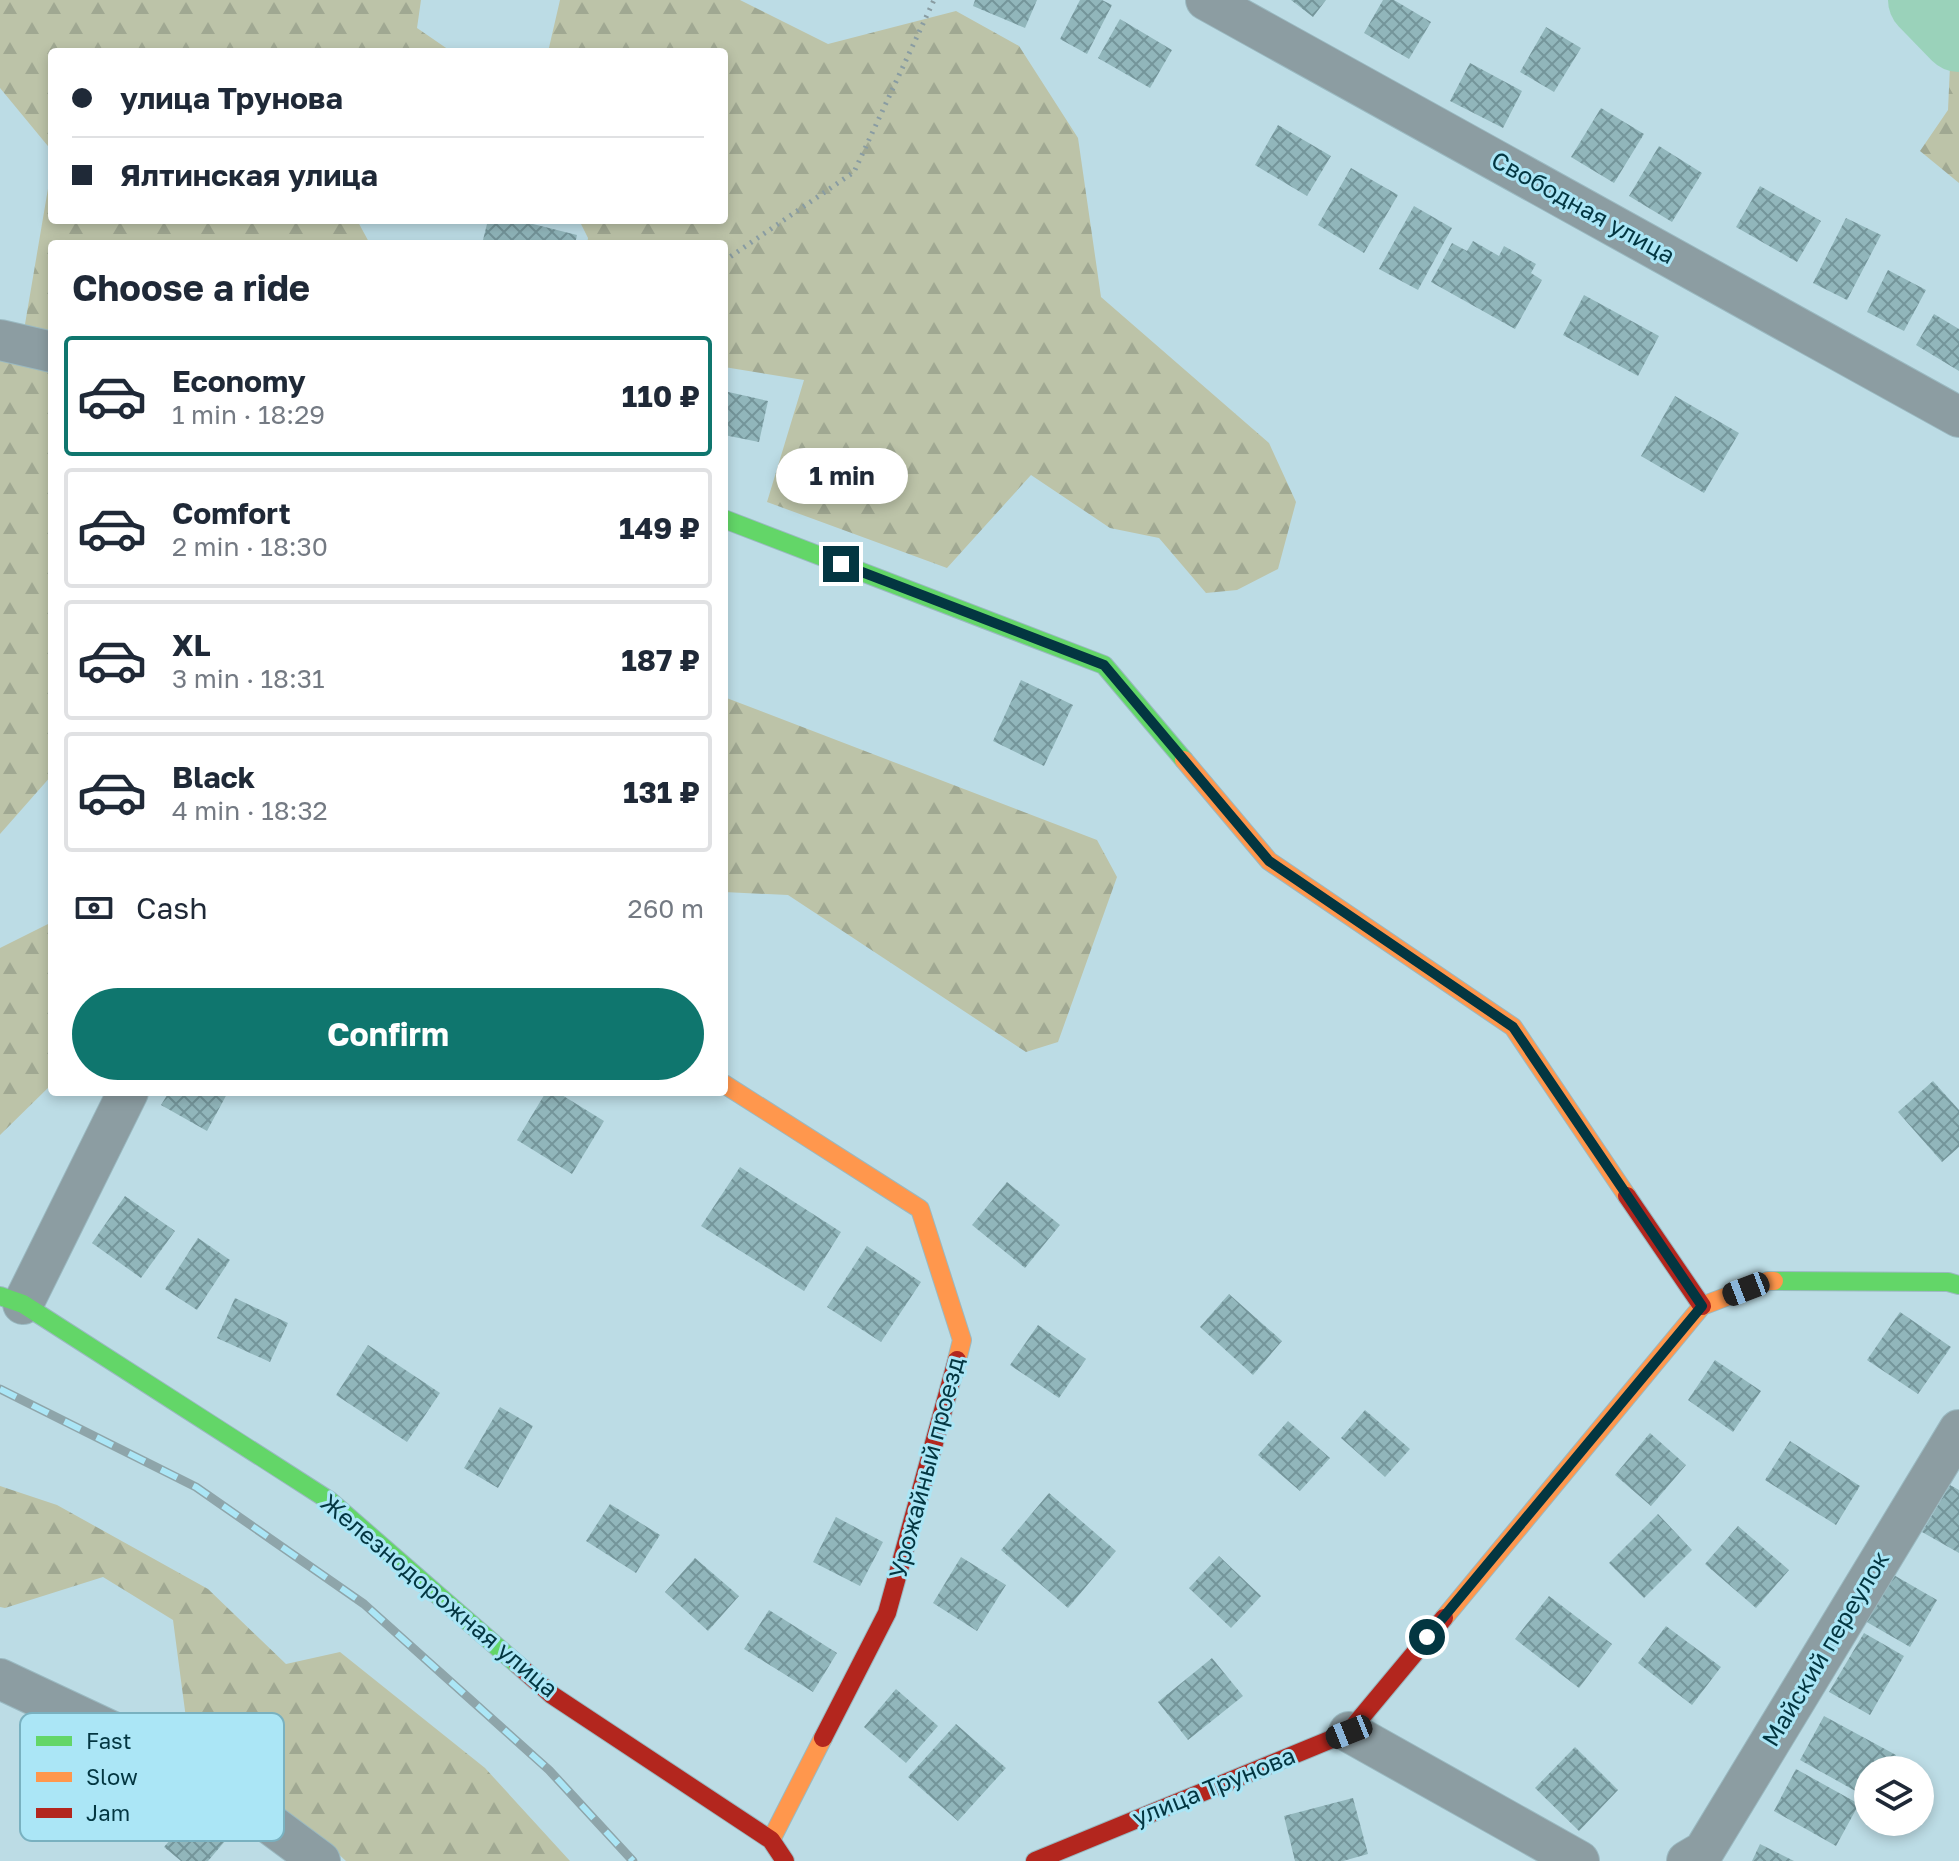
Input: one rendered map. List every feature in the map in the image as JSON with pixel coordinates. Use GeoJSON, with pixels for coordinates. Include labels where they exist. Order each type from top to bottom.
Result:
{"type":"FeatureCollection","features":[{"type":"Feature","properties":{"kind":"street","name":"Свободная улица"},"geometry":{"type":"LineString","coordinates":[[1206,0],[1959,417]]}},
{"type":"Feature","properties":{"kind":"street"},"geometry":{"type":"LineString","coordinates":[[0,340],[48,351]]}},
{"type":"Feature","properties":{"kind":"street"},"geometry":{"type":"LineString","coordinates":[[728,521],[1104,665],[1269,861],[1513,1027],[1702,1306]]}},
{"type":"Feature","properties":{"kind":"street","name":"Урожайный проезд"},"geometry":{"type":"LineString","coordinates":[[728,1087],[920,1209],[962,1340],[887,1613],[771,1840]]}},
{"type":"Feature","properties":{"kind":"street"},"geometry":{"type":"LineString","coordinates":[[12,1300],[126,1096]]}},
{"type":"Feature","properties":{"kind":"street","name":"улица Трунова"},"geometry":{"type":"LineString","coordinates":[[1035,1861],[1349,1732],[1702,1306],[1768,1281],[1948,1282],[1959,1285]]}},
{"type":"Feature","properties":{"kind":"street","name":"Железнодорожная улица"},"geometry":{"type":"LineString","coordinates":[[12,1300],[330,1501],[552,1695],[771,1840],[785,1861]]}},
{"type":"Feature","properties":{"kind":"street","name":"Майский переулок"},"geometry":{"type":"LineString","coordinates":[[1687,1861],[1704,1851],[1959,1430]]}},
{"type":"Feature","properties":{"kind":"street"},"geometry":{"type":"LineString","coordinates":[[0,1679],[72,1713]]}},
{"type":"Feature","properties":{"kind":"street"},"geometry":{"type":"LineString","coordinates":[[1349,1732],[1579,1861]]}},
{"type":"Feature","properties":{"kind":"street"},"geometry":{"type":"LineString","coordinates":[[284,1834],[320,1861]]}},
{"type":"Feature","properties":{"kind":"path"},"geometry":{"type":"LineString","coordinates":[[728,258],[854,172],[934,0]]}},
{"type":"Feature","properties":{"kind":"green space"},"geometry":{"type":"Polygon","coordinates":[[[0,0],[421,0],[417,28],[446,48],[48,48],[48,146],[0,88],[0,0]]]}},
{"type":"Feature","properties":{"kind":"green space"},"geometry":{"type":"Polygon","coordinates":[[[560,0],[740,0],[828,44],[956,11],[1019,46],[1078,138],[1101,297],[1269,443],[1296,502],[1278,569],[1237,590],[1206,593],[1159,538],[1110,528],[1031,475],[947,568],[767,502],[804,380],[728,368],[728,240],[588,240],[581,224],[728,224],[728,48],[549,48],[560,0]]]}},
{"type":"Feature","properties":{"kind":"green space"},"geometry":{"type":"Polygon","coordinates":[[[1908,0],[1959,0],[1959,183],[1920,151],[1948,110],[1951,44],[1908,0]]]}},
{"type":"Feature","properties":{"kind":"green space"},"geometry":{"type":"Polygon","coordinates":[[[48,189],[48,224],[359,224],[368,240],[48,240],[48,341],[23,336],[48,189]]]}},
{"type":"Feature","properties":{"kind":"green space"},"geometry":{"type":"Polygon","coordinates":[[[0,350],[48,361],[48,780],[0,834],[0,350]]]}},
{"type":"Feature","properties":{"kind":"green space"},"geometry":{"type":"Polygon","coordinates":[[[728,699],[1097,840],[1117,877],[1058,1042],[1026,1052],[788,895],[728,892],[728,699]]]}},
{"type":"Feature","properties":{"kind":"green space"},"geometry":{"type":"Polygon","coordinates":[[[48,924],[48,1088],[0,1135],[0,948],[48,924]]]}},
{"type":"Feature","properties":{"kind":"green space"},"geometry":{"type":"Polygon","coordinates":[[[0,1486],[57,1505],[208,1589],[286,1664],[340,1652],[485,1768],[570,1861],[346,1861],[284,1811],[284,1713],[185,1713],[173,1620],[103,1577],[0,1607],[0,1486]]]}},
{"type":"Feature","properties":{"kind":"building"},"geometry":{"type":"Polygon","coordinates":[[[975,0],[1037,0],[1025,28],[973,6],[975,0]]]}},
{"type":"Feature","properties":{"kind":"building"},"geometry":{"type":"Polygon","coordinates":[[[1080,0],[1102,0],[1112,5],[1087,54],[1060,39],[1080,0]]]}},
{"type":"Feature","properties":{"kind":"building"},"geometry":{"type":"Polygon","coordinates":[[[1291,0],[1326,0],[1313,17],[1291,0]]]}},
{"type":"Feature","properties":{"kind":"building"},"geometry":{"type":"Polygon","coordinates":[[[1383,0],[1394,0],[1431,22],[1409,59],[1364,33],[1383,0]]]}},
{"type":"Feature","properties":{"kind":"building"},"geometry":{"type":"Polygon","coordinates":[[[1120,19],[1172,50],[1150,88],[1098,58],[1120,19]]]}},
{"type":"Feature","properties":{"kind":"building"},"geometry":{"type":"Polygon","coordinates":[[[1546,27],[1581,48],[1554,92],[1520,72],[1546,27]]]}},
{"type":"Feature","properties":{"kind":"building"},"geometry":{"type":"Polygon","coordinates":[[[1470,63],[1522,91],[1503,128],[1450,101],[1470,63]]]}},
{"type":"Feature","properties":{"kind":"building"},"geometry":{"type":"Polygon","coordinates":[[[1601,108],[1644,134],[1614,183],[1571,157],[1601,108]]]}},
{"type":"Feature","properties":{"kind":"building"},"geometry":{"type":"Polygon","coordinates":[[[1278,125],[1331,156],[1307,196],[1255,165],[1278,125]]]}},
{"type":"Feature","properties":{"kind":"building"},"geometry":{"type":"Polygon","coordinates":[[[1659,146],[1702,173],[1672,222],[1629,196],[1659,146]]]}},
{"type":"Feature","properties":{"kind":"building"},"geometry":{"type":"Polygon","coordinates":[[[1351,168],[1398,195],[1364,253],[1318,225],[1351,168]]]}},
{"type":"Feature","properties":{"kind":"building"},"geometry":{"type":"Polygon","coordinates":[[[1760,186],[1821,221],[1797,262],[1736,227],[1760,186]]]}},
{"type":"Feature","properties":{"kind":"building"},"geometry":{"type":"Polygon","coordinates":[[[1414,206],[1452,228],[1418,290],[1379,269],[1414,206]]]}},
{"type":"Feature","properties":{"kind":"building"},"geometry":{"type":"Polygon","coordinates":[[[1846,218],[1881,235],[1847,300],[1813,283],[1846,218]]]}},
{"type":"Feature","properties":{"kind":"building"},"geometry":{"type":"Polygon","coordinates":[[[487,224],[533,224],[577,235],[576,240],[483,240],[487,224]]]}},
{"type":"Feature","properties":{"kind":"building"},"geometry":{"type":"Polygon","coordinates":[[[1473,241],[1499,256],[1504,246],[1536,264],[1531,273],[1542,280],[1515,329],[1431,282],[1452,243],[1467,251],[1473,241]]]}},
{"type":"Feature","properties":{"kind":"building"},"geometry":{"type":"Polygon","coordinates":[[[1888,270],[1926,290],[1904,331],[1867,312],[1888,270]]]}},
{"type":"Feature","properties":{"kind":"building"},"geometry":{"type":"Polygon","coordinates":[[[1584,295],[1659,336],[1638,376],[1563,335],[1584,295]]]}},
{"type":"Feature","properties":{"kind":"building"},"geometry":{"type":"Polygon","coordinates":[[[1934,314],[1959,329],[1959,371],[1916,345],[1934,314]]]}},
{"type":"Feature","properties":{"kind":"building"},"geometry":{"type":"Polygon","coordinates":[[[728,392],[768,401],[759,442],[728,436],[728,392]]]}},
{"type":"Feature","properties":{"kind":"building"},"geometry":{"type":"Polygon","coordinates":[[[1675,396],[1739,433],[1704,493],[1641,456],[1675,396]]]}},
{"type":"Feature","properties":{"kind":"building"},"geometry":{"type":"Polygon","coordinates":[[[1021,680],[1073,705],[1044,766],[993,741],[1021,680]]]}},
{"type":"Feature","properties":{"kind":"building"},"geometry":{"type":"Polygon","coordinates":[[[1933,1081],[1959,1110],[1959,1147],[1942,1162],[1898,1112],[1933,1081]]]}},
{"type":"Feature","properties":{"kind":"building"},"geometry":{"type":"Polygon","coordinates":[[[167,1096],[226,1096],[207,1131],[161,1105],[167,1096]]]}},
{"type":"Feature","properties":{"kind":"building"},"geometry":{"type":"Polygon","coordinates":[[[544,1096],[563,1096],[604,1121],[572,1174],[517,1140],[544,1096]]]}},
{"type":"Feature","properties":{"kind":"building"},"geometry":{"type":"Polygon","coordinates":[[[740,1167],[841,1232],[804,1291],[701,1226],[740,1167]]]}},
{"type":"Feature","properties":{"kind":"building"},"geometry":{"type":"Polygon","coordinates":[[[1007,1182],[1060,1225],[1025,1268],[972,1225],[1007,1182]]]}},
{"type":"Feature","properties":{"kind":"building"},"geometry":{"type":"Polygon","coordinates":[[[125,1196],[175,1231],[141,1278],[92,1243],[125,1196]]]}},
{"type":"Feature","properties":{"kind":"building"},"geometry":{"type":"Polygon","coordinates":[[[198,1238],[230,1260],[197,1310],[165,1289],[198,1238]]]}},
{"type":"Feature","properties":{"kind":"building"},"geometry":{"type":"Polygon","coordinates":[[[867,1246],[921,1282],[881,1342],[827,1307],[867,1246]]]}},
{"type":"Feature","properties":{"kind":"building"},"geometry":{"type":"Polygon","coordinates":[[[1229,1294],[1282,1341],[1253,1375],[1200,1327],[1229,1294]]]}},
{"type":"Feature","properties":{"kind":"building"},"geometry":{"type":"Polygon","coordinates":[[[235,1298],[288,1323],[270,1362],[217,1338],[235,1298]]]}},
{"type":"Feature","properties":{"kind":"building"},"geometry":{"type":"Polygon","coordinates":[[[1900,1312],[1951,1347],[1918,1394],[1867,1360],[1900,1312]]]}},
{"type":"Feature","properties":{"kind":"building"},"geometry":{"type":"Polygon","coordinates":[[[1038,1325],[1086,1359],[1059,1398],[1010,1365],[1038,1325]]]}},
{"type":"Feature","properties":{"kind":"building"},"geometry":{"type":"Polygon","coordinates":[[[368,1345],[440,1393],[407,1442],[336,1395],[368,1345]]]}},
{"type":"Feature","properties":{"kind":"building"},"geometry":{"type":"Polygon","coordinates":[[[1715,1360],[1761,1391],[1733,1432],[1688,1400],[1715,1360]]]}},
{"type":"Feature","properties":{"kind":"building"},"geometry":{"type":"Polygon","coordinates":[[[500,1407],[533,1426],[498,1488],[464,1468],[500,1407]]]}},
{"type":"Feature","properties":{"kind":"building"},"geometry":{"type":"Polygon","coordinates":[[[1365,1410],[1410,1449],[1385,1477],[1341,1438],[1365,1410]]]}},
{"type":"Feature","properties":{"kind":"building"},"geometry":{"type":"Polygon","coordinates":[[[1288,1421],[1330,1458],[1300,1491],[1258,1455],[1288,1421]]]}},
{"type":"Feature","properties":{"kind":"building"},"geometry":{"type":"Polygon","coordinates":[[[1650,1433],[1686,1465],[1651,1506],[1615,1475],[1650,1433]]]}},
{"type":"Feature","properties":{"kind":"building"},"geometry":{"type":"Polygon","coordinates":[[[1790,1441],[1860,1486],[1836,1525],[1765,1480],[1790,1441]]]}},
{"type":"Feature","properties":{"kind":"building"},"geometry":{"type":"Polygon","coordinates":[[[1950,1485],[1959,1490],[1959,1553],[1922,1532],[1950,1485]]]}},
{"type":"Feature","properties":{"kind":"building"},"geometry":{"type":"Polygon","coordinates":[[[1049,1493],[1116,1551],[1068,1608],[1001,1550],[1049,1493]]]}},
{"type":"Feature","properties":{"kind":"building"},"geometry":{"type":"Polygon","coordinates":[[[610,1504],[660,1535],[636,1573],[586,1541],[610,1504]]]}},
{"type":"Feature","properties":{"kind":"building"},"geometry":{"type":"Polygon","coordinates":[[[1658,1514],[1692,1550],[1644,1598],[1609,1563],[1658,1514]]]}},
{"type":"Feature","properties":{"kind":"building"},"geometry":{"type":"Polygon","coordinates":[[[836,1517],[883,1542],[860,1586],[813,1562],[836,1517]]]}},
{"type":"Feature","properties":{"kind":"building"},"geometry":{"type":"Polygon","coordinates":[[[1738,1526],[1789,1570],[1756,1608],[1705,1564],[1738,1526]]]}},
{"type":"Feature","properties":{"kind":"building"},"geometry":{"type":"Polygon","coordinates":[[[1219,1556],[1261,1596],[1231,1628],[1189,1588],[1219,1556]]]}},
{"type":"Feature","properties":{"kind":"building"},"geometry":{"type":"Polygon","coordinates":[[[961,1557],[1006,1585],[977,1631],[933,1603],[961,1557]]]}},
{"type":"Feature","properties":{"kind":"building"},"geometry":{"type":"Polygon","coordinates":[[[695,1558],[739,1596],[708,1631],[665,1592],[695,1558]]]}},
{"type":"Feature","properties":{"kind":"building"},"geometry":{"type":"Polygon","coordinates":[[[1892,1574],[1937,1600],[1910,1647],[1865,1621],[1892,1574]]]}},
{"type":"Feature","properties":{"kind":"building"},"geometry":{"type":"Polygon","coordinates":[[[1549,1596],[1612,1644],[1579,1688],[1515,1639],[1549,1596]]]}},
{"type":"Feature","properties":{"kind":"building"},"geometry":{"type":"Polygon","coordinates":[[[769,1610],[837,1653],[813,1692],[744,1649],[769,1610]]]}},
{"type":"Feature","properties":{"kind":"building"},"geometry":{"type":"Polygon","coordinates":[[[1666,1626],[1721,1667],[1692,1705],[1638,1663],[1666,1626]]]}},
{"type":"Feature","properties":{"kind":"building"},"geometry":{"type":"Polygon","coordinates":[[[1864,1633],[1904,1656],[1870,1715],[1829,1692],[1864,1633]]]}},
{"type":"Feature","properties":{"kind":"building"},"geometry":{"type":"Polygon","coordinates":[[[1212,1658],[1243,1696],[1188,1740],[1158,1702],[1212,1658]]]}},
{"type":"Feature","properties":{"kind":"building"},"geometry":{"type":"Polygon","coordinates":[[[896,1689],[938,1726],[906,1763],[864,1727],[896,1689]]]}},
{"type":"Feature","properties":{"kind":"building"},"geometry":{"type":"Polygon","coordinates":[[[1824,1716],[1896,1755],[1854,1756],[1854,1790],[1800,1760],[1824,1716]]]}},
{"type":"Feature","properties":{"kind":"building"},"geometry":{"type":"Polygon","coordinates":[[[956,1724],[1006,1768],[958,1821],[908,1777],[956,1724]]]}},
{"type":"Feature","properties":{"kind":"building"},"geometry":{"type":"Polygon","coordinates":[[[1575,1747],[1618,1790],[1579,1831],[1535,1788],[1575,1747]]]}},
{"type":"Feature","properties":{"kind":"building"},"geometry":{"type":"Polygon","coordinates":[[[1796,1769],[1854,1801],[1854,1813],[1836,1846],[1774,1811],[1796,1769]]]}},
{"type":"Feature","properties":{"kind":"building"},"geometry":{"type":"Polygon","coordinates":[[[1353,1798],[1368,1854],[1343,1861],[1295,1861],[1284,1816],[1353,1798]]]}},
{"type":"Feature","properties":{"kind":"building"},"geometry":{"type":"Polygon","coordinates":[[[169,1841],[225,1841],[208,1861],[181,1861],[164,1847],[169,1841]]]}},
{"type":"Feature","properties":{"kind":"building"},"geometry":{"type":"Polygon","coordinates":[[[1760,1844],[1794,1861],[1752,1861],[1760,1844]]]}},
{"type":"Feature","properties":{"kind":"waterway"},"geometry":{"type":"LineString","coordinates":[[1926,0],[1959,34]]}},
{"type":"Feature","properties":{"kind":"railway"},"geometry":{"type":"LineString","coordinates":[[0,1389],[196,1487],[364,1604],[549,1770],[633,1861]]}},
{"type":"Feature","properties":{"kind":"traffic: fast"},"geometry":{"type":"LineString","coordinates":[[728,521],[1104,665],[1184,760]]}},
{"type":"Feature","properties":{"kind":"traffic: fast"},"geometry":{"type":"LineString","coordinates":[[1774,1281],[1948,1282],[1959,1285]]}},
{"type":"Feature","properties":{"kind":"traffic: fast"},"geometry":{"type":"LineString","coordinates":[[0,1296],[23,1304],[330,1501],[518,1665]]}},
{"type":"Feature","properties":{"kind":"traffic: slow"},"geometry":{"type":"LineString","coordinates":[[1184,760],[1269,861],[1513,1027],[1627,1196]]}},
{"type":"Feature","properties":{"kind":"traffic: slow"},"geometry":{"type":"LineString","coordinates":[[728,1087],[920,1209],[962,1340],[957,1360]]}},
{"type":"Feature","properties":{"kind":"traffic: slow"},"geometry":{"type":"LineString","coordinates":[[1444,1618],[1702,1306],[1774,1281]]}},
{"type":"Feature","properties":{"kind":"traffic: slow"},"geometry":{"type":"LineString","coordinates":[[771,1840],[823,1738]]}},
{"type":"Feature","properties":{"kind":"traffic: jam"},"geometry":{"type":"LineString","coordinates":[[1627,1196],[1702,1306]]}},
{"type":"Feature","properties":{"kind":"traffic: jam"},"geometry":{"type":"LineString","coordinates":[[823,1738],[887,1613],[957,1360]]}},
{"type":"Feature","properties":{"kind":"traffic: jam"},"geometry":{"type":"LineString","coordinates":[[1035,1861],[1349,1732],[1444,1618]]}},
{"type":"Feature","properties":{"kind":"traffic: jam"},"geometry":{"type":"LineString","coordinates":[[518,1665],[552,1695],[771,1840],[785,1861]]}},
{"type":"Feature","properties":{"kind":"route"},"geometry":{"type":"LineString","coordinates":[[841,564],[1104,665],[1269,861],[1513,1027],[1702,1306],[1427,1637]]}}]}
